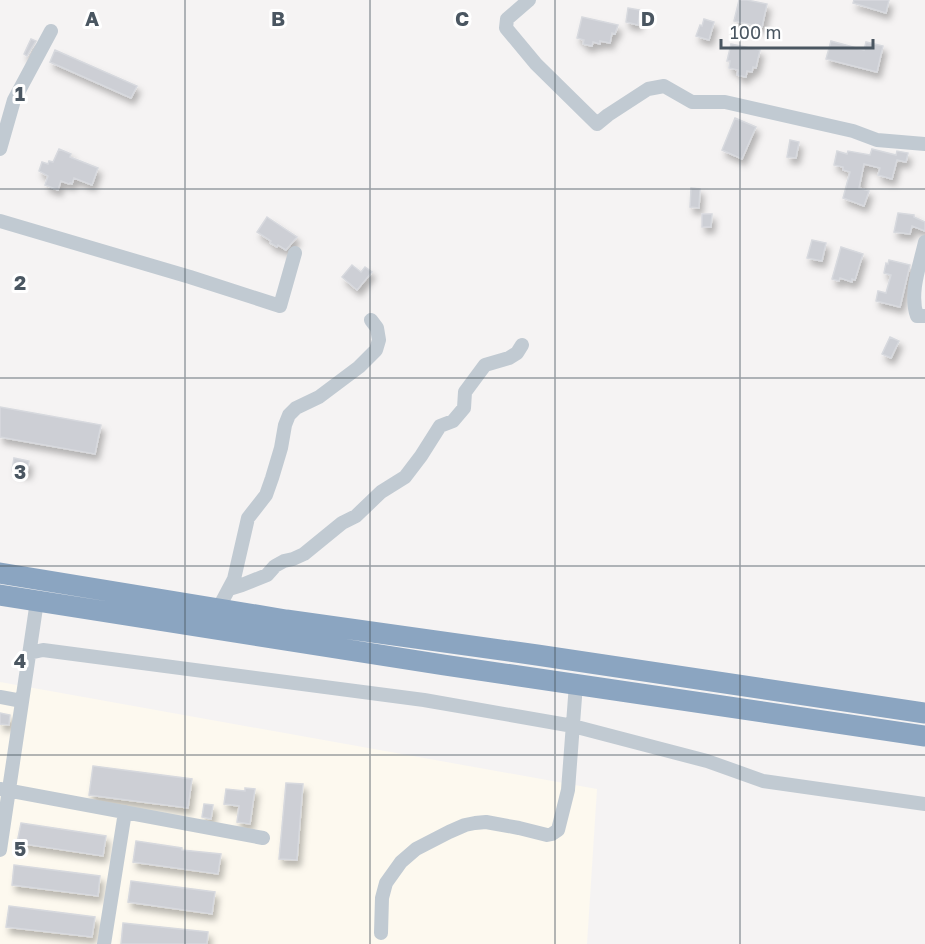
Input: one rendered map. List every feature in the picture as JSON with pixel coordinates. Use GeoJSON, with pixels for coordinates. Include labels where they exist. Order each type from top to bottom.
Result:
{"type":"FeatureCollection","features":[{"type":"Feature","properties":{"kind":"highway"},"geometry":{"type":"LineString","coordinates":[[0,573],[286,620],[561,658],[925,713]]}},
{"type":"Feature","properties":{"kind":"highway"},"geometry":{"type":"LineString","coordinates":[[0,595],[444,665],[925,736]]}},
{"type":"Feature","properties":{"kind":"street"},"geometry":{"type":"LineString","coordinates":[[529,0],[507,19],[506,28],[536,64],[597,124],[648,89],[664,86],[692,102],[725,102],[853,131],[877,140],[925,144]]}},
{"type":"Feature","properties":{"kind":"street"},"geometry":{"type":"LineString","coordinates":[[0,149],[14,100],[51,31]]}},
{"type":"Feature","properties":{"kind":"street"},"geometry":{"type":"LineString","coordinates":[[0,221],[280,306],[295,253]]}},
{"type":"Feature","properties":{"kind":"street"},"geometry":{"type":"LineString","coordinates":[[925,242],[915,290],[914,307],[917,316],[925,316]]}},
{"type":"Feature","properties":{"kind":"street"},"geometry":{"type":"LineString","coordinates":[[218,609],[234,579],[248,518],[266,495],[282,448],[285,425],[289,415],[296,408],[319,398],[359,367],[376,350],[379,340],[377,328],[371,320]]}},
{"type":"Feature","properties":{"kind":"street"},"geometry":{"type":"LineString","coordinates":[[229,589],[267,575],[275,566],[304,554],[342,523],[356,516],[381,492],[405,477],[440,426],[453,421],[465,408],[465,392],[485,364],[509,358],[517,353],[522,345]]}},
{"type":"Feature","properties":{"kind":"street"},"geometry":{"type":"LineString","coordinates":[[0,850],[5,789],[22,701],[37,601]]}},
{"type":"Feature","properties":{"kind":"street"},"geometry":{"type":"LineString","coordinates":[[29,653],[43,650],[424,700],[573,726],[707,761],[763,782],[925,804]]}},
{"type":"Feature","properties":{"kind":"street"},"geometry":{"type":"LineString","coordinates":[[381,933],[382,898],[386,883],[401,862],[416,849],[449,832],[475,823],[486,822],[547,835],[558,830],[568,790],[576,684]]}},
{"type":"Feature","properties":{"kind":"street"},"geometry":{"type":"LineString","coordinates":[[0,698],[22,701]]}},
{"type":"Feature","properties":{"kind":"street"},"geometry":{"type":"LineString","coordinates":[[5,789],[263,838]]}},
{"type":"Feature","properties":{"kind":"street"},"geometry":{"type":"LineString","coordinates":[[104,944],[125,813]]}},
{"type":"Feature","properties":{"kind":"shaded area"},"geometry":{"type":"Polygon","coordinates":[[[0,682],[597,789],[587,944],[0,944],[0,682]]]}},
{"type":"Feature","properties":{"kind":"building"},"geometry":{"type":"Polygon","coordinates":[[[739,0],[767,4],[762,27],[734,21],[739,0]]]}},
{"type":"Feature","properties":{"kind":"building"},"geometry":{"type":"Polygon","coordinates":[[[854,0],[889,0],[886,13],[853,3],[854,0]]]}},
{"type":"Feature","properties":{"kind":"building"},"geometry":{"type":"Polygon","coordinates":[[[628,8],[640,10],[638,25],[626,22],[628,8]]]}},
{"type":"Feature","properties":{"kind":"building"},"geometry":{"type":"Polygon","coordinates":[[[582,17],[618,25],[615,34],[612,33],[610,43],[600,41],[600,44],[593,42],[592,46],[583,44],[584,40],[577,38],[582,17]]]}},
{"type":"Feature","properties":{"kind":"building"},"geometry":{"type":"Polygon","coordinates":[[[704,19],[714,22],[709,40],[696,36],[704,19]]]}},
{"type":"Feature","properties":{"kind":"building"},"geometry":{"type":"Polygon","coordinates":[[[31,39],[36,41],[27,56],[24,54],[31,39]]]}},
{"type":"Feature","properties":{"kind":"building"},"geometry":{"type":"Polygon","coordinates":[[[831,41],[864,50],[866,42],[883,46],[877,72],[826,59],[831,41]]]}},
{"type":"Feature","properties":{"kind":"building"},"geometry":{"type":"Polygon","coordinates":[[[731,44],[760,50],[756,68],[753,67],[752,72],[747,71],[746,77],[737,75],[738,70],[729,68],[730,61],[727,61],[731,44]]]}},
{"type":"Feature","properties":{"kind":"building"},"geometry":{"type":"Polygon","coordinates":[[[55,50],[137,86],[131,98],[50,62],[55,50]]]}},
{"type":"Feature","properties":{"kind":"building"},"geometry":{"type":"Polygon","coordinates":[[[735,118],[756,127],[742,159],[722,150],[735,118]]]}},
{"type":"Feature","properties":{"kind":"building"},"geometry":{"type":"Polygon","coordinates":[[[790,140],[799,142],[796,158],[787,157],[790,140]]]}},
{"type":"Feature","properties":{"kind":"building"},"geometry":{"type":"Polygon","coordinates":[[[59,149],[71,154],[70,157],[98,168],[92,185],[74,178],[72,184],[61,181],[58,190],[45,185],[48,176],[39,171],[42,162],[48,164],[49,161],[53,162],[59,149]]]}},
{"type":"Feature","properties":{"kind":"building"},"geometry":{"type":"Polygon","coordinates":[[[872,149],[896,155],[897,151],[908,153],[906,162],[897,160],[892,179],[878,175],[880,168],[864,164],[859,188],[869,191],[864,206],[843,198],[850,172],[834,165],[837,151],[870,155],[872,149]]]}},
{"type":"Feature","properties":{"kind":"building"},"geometry":{"type":"Polygon","coordinates":[[[691,188],[700,189],[699,208],[690,207],[691,188]]]}},
{"type":"Feature","properties":{"kind":"building"},"geometry":{"type":"Polygon","coordinates":[[[898,213],[914,215],[925,222],[925,231],[912,226],[910,234],[894,232],[898,213]]]}},
{"type":"Feature","properties":{"kind":"building"},"geometry":{"type":"Polygon","coordinates":[[[702,214],[712,214],[711,227],[702,227],[702,214]]]}},
{"type":"Feature","properties":{"kind":"building"},"geometry":{"type":"Polygon","coordinates":[[[267,217],[297,237],[286,250],[270,243],[271,241],[257,232],[267,217]]]}},
{"type":"Feature","properties":{"kind":"building"},"geometry":{"type":"Polygon","coordinates":[[[812,240],[826,243],[822,261],[807,258],[812,240]]]}},
{"type":"Feature","properties":{"kind":"building"},"geometry":{"type":"Polygon","coordinates":[[[841,247],[863,254],[855,280],[852,279],[852,282],[840,278],[839,281],[832,279],[841,247]]]}},
{"type":"Feature","properties":{"kind":"building"},"geometry":{"type":"Polygon","coordinates":[[[889,260],[910,265],[900,307],[876,301],[878,291],[886,293],[891,275],[884,273],[889,260]]]}},
{"type":"Feature","properties":{"kind":"building"},"geometry":{"type":"Polygon","coordinates":[[[352,265],[361,272],[365,267],[372,272],[357,290],[342,277],[352,265]]]}},
{"type":"Feature","properties":{"kind":"building"},"geometry":{"type":"Polygon","coordinates":[[[890,337],[899,341],[891,358],[882,354],[890,337]]]}},
{"type":"Feature","properties":{"kind":"building"},"geometry":{"type":"Polygon","coordinates":[[[0,407],[101,425],[95,454],[0,437],[0,407]]]}},
{"type":"Feature","properties":{"kind":"building"},"geometry":{"type":"Polygon","coordinates":[[[14,458],[29,461],[27,473],[12,470],[14,458]]]}},
{"type":"Feature","properties":{"kind":"building"},"geometry":{"type":"Polygon","coordinates":[[[0,713],[10,715],[9,725],[0,724],[0,713]]]}},
{"type":"Feature","properties":{"kind":"building"},"geometry":{"type":"Polygon","coordinates":[[[93,766],[192,779],[188,808],[89,795],[93,766]]]}},
{"type":"Feature","properties":{"kind":"building"},"geometry":{"type":"Polygon","coordinates":[[[286,783],[303,784],[297,860],[279,859],[286,783]]]}},
{"type":"Feature","properties":{"kind":"building"},"geometry":{"type":"Polygon","coordinates":[[[245,788],[255,789],[250,824],[237,822],[239,806],[224,804],[226,789],[245,791],[245,788]]]}},
{"type":"Feature","properties":{"kind":"building"},"geometry":{"type":"Polygon","coordinates":[[[204,804],[213,805],[211,819],[202,817],[204,804]]]}},
{"type":"Feature","properties":{"kind":"building"},"geometry":{"type":"Polygon","coordinates":[[[21,823],[106,836],[103,856],[17,843],[21,823]]]}},
{"type":"Feature","properties":{"kind":"building"},"geometry":{"type":"Polygon","coordinates":[[[136,841],[182,848],[182,850],[221,854],[218,874],[133,862],[136,841]]]}},
{"type":"Feature","properties":{"kind":"building"},"geometry":{"type":"Polygon","coordinates":[[[14,865],[100,876],[98,896],[12,885],[14,865]]]}},
{"type":"Feature","properties":{"kind":"building"},"geometry":{"type":"Polygon","coordinates":[[[131,881],[215,892],[212,914],[128,902],[131,881]]]}},
{"type":"Feature","properties":{"kind":"building"},"geometry":{"type":"Polygon","coordinates":[[[9,906],[95,917],[92,937],[6,927],[9,906]]]}},
{"type":"Feature","properties":{"kind":"building"},"geometry":{"type":"Polygon","coordinates":[[[123,923],[208,932],[207,944],[121,944],[123,923]]]}}]}
